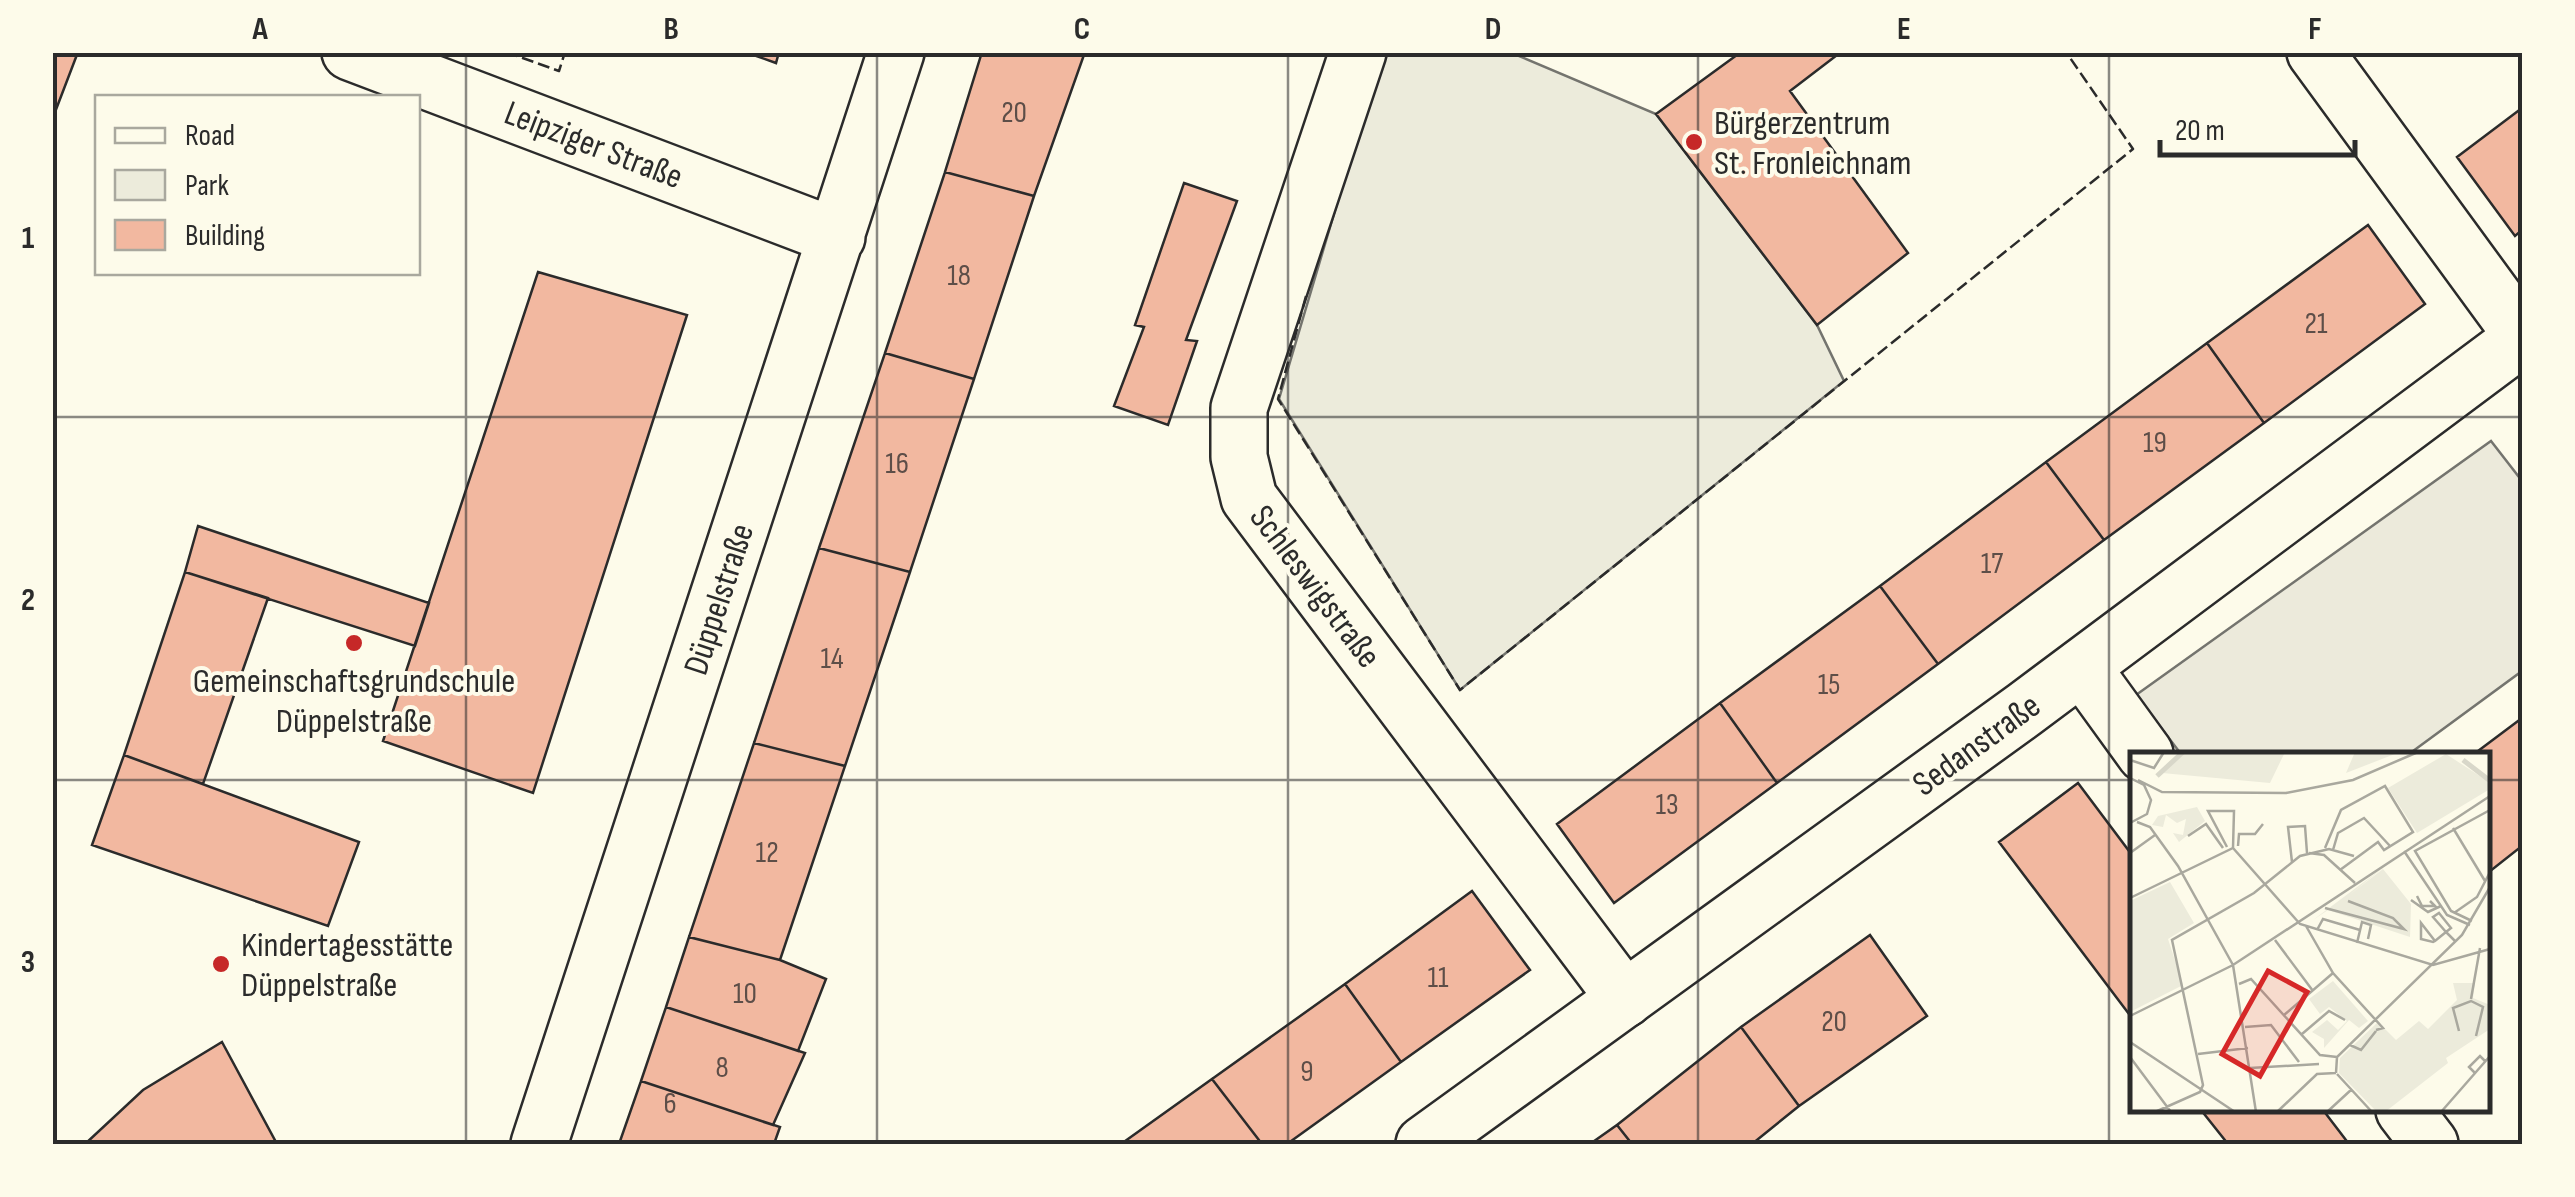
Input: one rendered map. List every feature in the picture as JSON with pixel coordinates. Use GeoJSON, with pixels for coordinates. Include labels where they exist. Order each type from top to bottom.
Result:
{"type":"FeatureCollection","features":[{"type":"Feature","properties":{"kind":"street","name":"Leipziger Straße"},"geometry":{"type":"LineString","coordinates":[[350,52],[837,237]]}},
{"type":"Feature","properties":{"kind":"street","name":"Düppelstraße"},"geometry":{"type":"LineString","coordinates":[[539,1144],[896,52]]}},
{"type":"Feature","properties":{"kind":"street","name":"Schleswigstraße"},"geometry":{"type":"LineString","coordinates":[[1358,52],[1240,408],[1239,457],[1250,498],[1625,999]]}},
{"type":"Feature","properties":{"kind":"street"},"geometry":{"type":"LineString","coordinates":[[2315,52],[2522,336]]}},
{"type":"Feature","properties":{"kind":"street","name":"Sedanstraße"},"geometry":{"type":"LineString","coordinates":[[1424,1144],[2082,666],[2522,336]]}},
{"type":"Feature","properties":{"kind":"street"},"geometry":{"type":"LineString","coordinates":[[2082,666],[2144,752]]}},
{"type":"Feature","properties":{"kind":"street"},"geometry":{"type":"LineString","coordinates":[[2406,1112],[2430,1144]]}},
{"type":"Feature","properties":{"kind":"green space"},"geometry":{"type":"Polygon","coordinates":[[[1382,52],[1512,53],[1656,114],[1817,325],[1844,381],[1460,690],[1279,399],[1382,52]]]}},
{"type":"Feature","properties":{"kind":"shaded area"},"geometry":{"type":"Polygon","coordinates":[[[2491,441],[2522,481],[2522,671],[2412,752],[2179,752],[2136,695],[2491,441]]]}},
{"type":"Feature","properties":{"kind":"building"},"geometry":{"type":"Polygon","coordinates":[[[52,52],[78,52],[52,120],[52,52]]]}},
{"type":"Feature","properties":{"kind":"building"},"geometry":{"type":"Polygon","coordinates":[[[745,52],[779,52],[776,63],[745,52]]]}},
{"type":"Feature","properties":{"kind":"building"},"geometry":{"type":"Polygon","coordinates":[[[982,52],[1085,52],[1034,196],[945,172],[982,52]]]}},
{"type":"Feature","properties":{"kind":"building"},"geometry":{"type":"Polygon","coordinates":[[[1741,52],[1841,52],[1790,91],[1908,253],[1817,325],[1656,114],[1741,52]]]}},
{"type":"Feature","properties":{"kind":"building"},"geometry":{"type":"Polygon","coordinates":[[[2522,108],[2522,230],[2515,236],[2457,157],[2522,108]]]}},
{"type":"Feature","properties":{"kind":"building"},"geometry":{"type":"Polygon","coordinates":[[[945,172],[1034,196],[974,379],[885,353],[945,172]]]}},
{"type":"Feature","properties":{"kind":"building"},"geometry":{"type":"Polygon","coordinates":[[[1184,183],[1237,201],[1186,340],[1197,341],[1168,425],[1114,406],[1144,327],[1135,325],[1184,183]]]}},
{"type":"Feature","properties":{"kind":"building"},"geometry":{"type":"Polygon","coordinates":[[[2368,225],[2425,304],[2264,423],[2207,343],[2368,225]]]}},
{"type":"Feature","properties":{"kind":"building"},"geometry":{"type":"Polygon","coordinates":[[[538,272],[687,315],[533,793],[383,741],[538,272]]]}},
{"type":"Feature","properties":{"kind":"building"},"geometry":{"type":"Polygon","coordinates":[[[2207,343],[2264,423],[2104,540],[2046,462],[2207,343]]]}},
{"type":"Feature","properties":{"kind":"building"},"geometry":{"type":"Polygon","coordinates":[[[885,353],[974,379],[910,572],[819,548],[885,353]]]}},
{"type":"Feature","properties":{"kind":"building"},"geometry":{"type":"Polygon","coordinates":[[[2046,462],[2104,540],[1938,664],[1880,586],[2046,462]]]}},
{"type":"Feature","properties":{"kind":"building"},"geometry":{"type":"Polygon","coordinates":[[[198,526],[429,603],[415,646],[185,572],[198,526]]]}},
{"type":"Feature","properties":{"kind":"building"},"geometry":{"type":"Polygon","coordinates":[[[819,548],[910,572],[845,766],[754,743],[819,548]]]}},
{"type":"Feature","properties":{"kind":"building"},"geometry":{"type":"Polygon","coordinates":[[[185,572],[268,598],[203,784],[124,755],[185,572]]]}},
{"type":"Feature","properties":{"kind":"building"},"geometry":{"type":"Polygon","coordinates":[[[1880,586],[1938,664],[1777,783],[1720,703],[1880,586]]]}},
{"type":"Feature","properties":{"kind":"building"},"geometry":{"type":"Polygon","coordinates":[[[1720,703],[1777,783],[1614,903],[1557,824],[1720,703]]]}},
{"type":"Feature","properties":{"kind":"building"},"geometry":{"type":"Polygon","coordinates":[[[2522,718],[2522,846],[2490,871],[2490,752],[2477,752],[2522,718]]]}},
{"type":"Feature","properties":{"kind":"building"},"geometry":{"type":"Polygon","coordinates":[[[754,743],[845,766],[780,960],[689,937],[754,743]]]}},
{"type":"Feature","properties":{"kind":"building"},"geometry":{"type":"Polygon","coordinates":[[[124,755],[359,842],[328,926],[92,845],[124,755]]]}},
{"type":"Feature","properties":{"kind":"building"},"geometry":{"type":"Polygon","coordinates":[[[2078,783],[2130,852],[2130,1015],[1999,842],[2078,783]]]}},
{"type":"Feature","properties":{"kind":"building"},"geometry":{"type":"Polygon","coordinates":[[[1472,891],[1530,970],[1401,1062],[1345,984],[1472,891]]]}},
{"type":"Feature","properties":{"kind":"building"},"geometry":{"type":"Polygon","coordinates":[[[1870,935],[1927,1016],[1799,1106],[1741,1027],[1870,935]]]}},
{"type":"Feature","properties":{"kind":"building"},"geometry":{"type":"Polygon","coordinates":[[[689,937],[780,960],[826,979],[798,1051],[666,1007],[689,937]]]}},
{"type":"Feature","properties":{"kind":"building"},"geometry":{"type":"Polygon","coordinates":[[[1345,984],[1401,1062],[1287,1144],[1262,1144],[1212,1079],[1345,984]]]}},
{"type":"Feature","properties":{"kind":"building"},"geometry":{"type":"Polygon","coordinates":[[[666,1007],[805,1053],[773,1125],[641,1081],[666,1007]]]}},
{"type":"Feature","properties":{"kind":"building"},"geometry":{"type":"Polygon","coordinates":[[[1741,1027],[1799,1106],[1752,1144],[1632,1144],[1617,1125],[1741,1027]]]}},
{"type":"Feature","properties":{"kind":"building"},"geometry":{"type":"Polygon","coordinates":[[[222,1042],[277,1144],[85,1144],[143,1090],[222,1042]]]}},
{"type":"Feature","properties":{"kind":"building"},"geometry":{"type":"Polygon","coordinates":[[[1212,1079],[1262,1144],[1121,1144],[1212,1079]]]}},
{"type":"Feature","properties":{"kind":"building"},"geometry":{"type":"Polygon","coordinates":[[[641,1081],[780,1127],[774,1144],[619,1144],[641,1081]]]}},
{"type":"Feature","properties":{"kind":"building"},"geometry":{"type":"Polygon","coordinates":[[[2203,1112],[2325,1112],[2349,1144],[2228,1144],[2203,1112]]]}},
{"type":"Feature","properties":{"kind":"building"},"geometry":{"type":"Polygon","coordinates":[[[1617,1125],[1632,1144],[1590,1144],[1617,1125]]]}},
{"type":"Feature","properties":{"kind":"fence"},"geometry":{"type":"LineString","coordinates":[[506,52],[559,71],[565,52]]}},
{"type":"Feature","properties":{"kind":"fence"},"geometry":{"type":"LineString","coordinates":[[1306,296],[1278,399],[1460,690],[2133,149],[2066,52]]}},
{"type":"Feature","properties":{"kind":"place","name":"Bürgerzentrum St. Fronleichnam"},"geometry":{"type":"Point","coordinates":[1694,142]}},
{"type":"Feature","properties":{"kind":"place","name":"Gemeinschaftsgrundschule Düppelstraße"},"geometry":{"type":"Point","coordinates":[354,643]}},
{"type":"Feature","properties":{"kind":"place","name":"Kindertagesstätte Düppelstraße"},"geometry":{"type":"Point","coordinates":[221,964]}}]}
